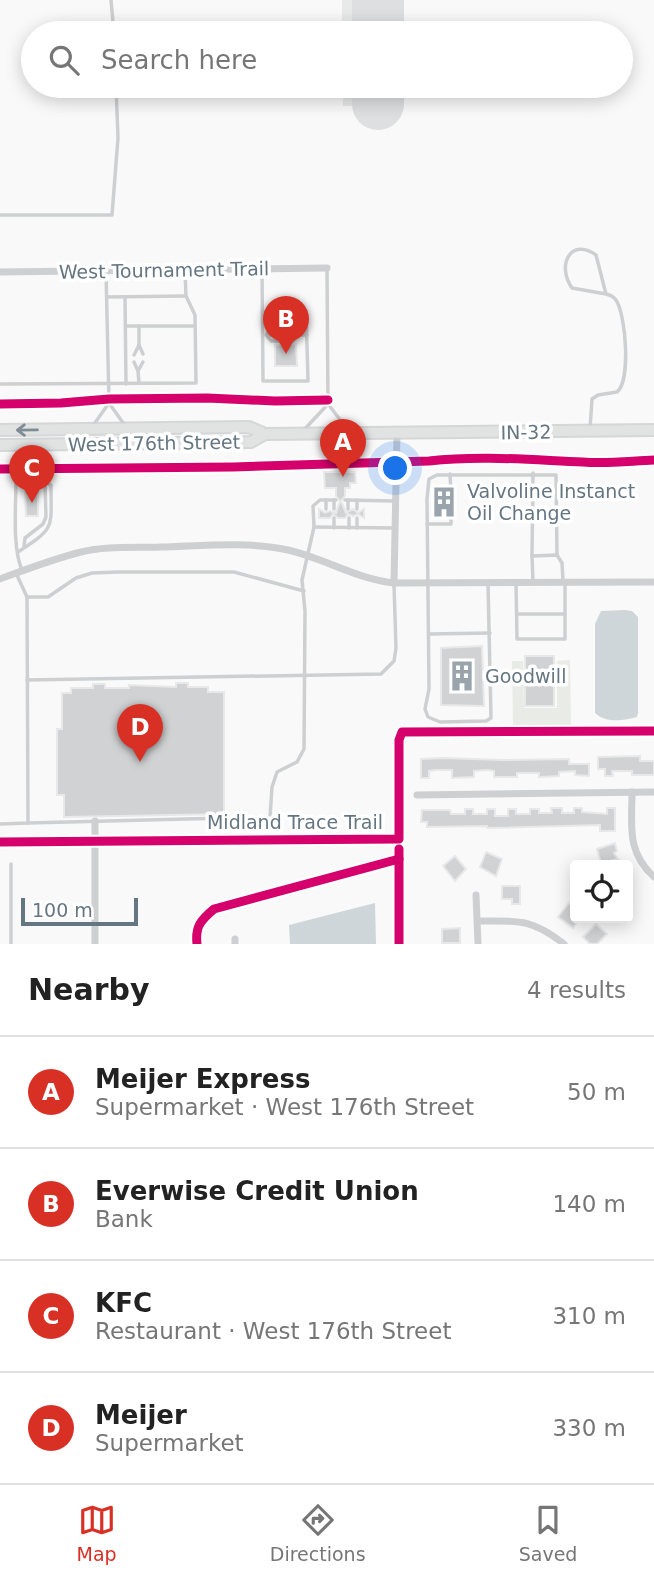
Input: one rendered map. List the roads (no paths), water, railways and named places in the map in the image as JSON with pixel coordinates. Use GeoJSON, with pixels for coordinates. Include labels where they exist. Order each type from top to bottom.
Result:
{"type":"FeatureCollection","features":[{"type":"Feature","properties":{"kind":"main road","name":"West 176th Street"},"geometry":{"type":"LineString","coordinates":[[0,430],[249,428],[265,435]]}},
{"type":"Feature","properties":{"kind":"main road","name":"IN-32"},"geometry":{"type":"LineString","coordinates":[[397,433],[654,430]]}},
{"type":"Feature","properties":{"kind":"main road","name":"West 176th Street"},"geometry":{"type":"LineString","coordinates":[[0,445],[251,442],[265,435],[397,433]]}},
{"type":"Feature","properties":{"kind":"street","name":"West Tournament Trail"},"geometry":{"type":"LineString","coordinates":[[0,272],[327,268]]}},
{"type":"Feature","properties":{"kind":"street"},"geometry":{"type":"LineString","coordinates":[[394,583],[397,433]]}},
{"type":"Feature","properties":{"kind":"street"},"geometry":{"type":"LineString","coordinates":[[0,579],[52,560],[105,548],[233,545],[286,550],[307,555],[364,578],[394,583],[654,582]]}},
{"type":"Feature","properties":{"kind":"street"},"geometry":{"type":"LineString","coordinates":[[632,792],[634,850],[641,864],[654,877]]}},
{"type":"Feature","properties":{"kind":"street"},"geometry":{"type":"LineString","coordinates":[[417,795],[654,792]]}},
{"type":"Feature","properties":{"kind":"street"},"geometry":{"type":"LineString","coordinates":[[95,821],[95,944]]}},
{"type":"Feature","properties":{"kind":"street"},"geometry":{"type":"LineString","coordinates":[[476,895],[478,944]]}},
{"type":"Feature","properties":{"kind":"street"},"geometry":{"type":"LineString","coordinates":[[478,921],[522,921],[545,929],[564,944]]}},
{"type":"Feature","properties":{"kind":"lane"},"geometry":{"type":"LineString","coordinates":[[111,0],[113,21]]}},
{"type":"Feature","properties":{"kind":"lane"},"geometry":{"type":"LineString","coordinates":[[0,215],[112,215],[118,138],[116,98]]}},
{"type":"Feature","properties":{"kind":"lane"},"geometry":{"type":"LineString","coordinates":[[590,431],[592,399],[598,395],[617,392],[625,381],[624,323],[616,300],[606,294],[572,288],[565,278],[566,259],[570,253],[576,250],[596,255],[606,294]]}},
{"type":"Feature","properties":{"kind":"lane"},"geometry":{"type":"LineString","coordinates":[[262,268],[262,312],[264,335],[263,381],[308,381],[306,311],[262,312]]}},
{"type":"Feature","properties":{"kind":"lane"},"geometry":{"type":"LineString","coordinates":[[327,268],[328,404],[351,433]]}},
{"type":"Feature","properties":{"kind":"lane"},"geometry":{"type":"LineString","coordinates":[[0,384],[196,383],[195,315],[186,296],[185,269]]}},
{"type":"Feature","properties":{"kind":"lane"},"geometry":{"type":"LineString","coordinates":[[106,271],[109,403],[127,429]]}},
{"type":"Feature","properties":{"kind":"lane"},"geometry":{"type":"LineString","coordinates":[[107,297],[186,296]]}},
{"type":"Feature","properties":{"kind":"lane"},"geometry":{"type":"LineString","coordinates":[[125,297],[126,384]]}},
{"type":"Feature","properties":{"kind":"lane"},"geometry":{"type":"LineString","coordinates":[[126,326],[195,326]]}},
{"type":"Feature","properties":{"kind":"lane"},"geometry":{"type":"LineString","coordinates":[[139,326],[139,345],[139,354],[139,345]]}},
{"type":"Feature","properties":{"kind":"lane"},"geometry":{"type":"LineString","coordinates":[[264,335],[307,335]]}},
{"type":"Feature","properties":{"kind":"lane"},"geometry":{"type":"LineString","coordinates":[[138,371],[139,362],[139,383]]}},
{"type":"Feature","properties":{"kind":"lane"},"geometry":{"type":"LineString","coordinates":[[90,429],[109,403]]}},
{"type":"Feature","properties":{"kind":"lane"},"geometry":{"type":"LineString","coordinates":[[300,434],[328,404]]}},
{"type":"Feature","properties":{"kind":"lane"},"geometry":{"type":"LineString","coordinates":[[533,473],[533,583]]}},
{"type":"Feature","properties":{"kind":"lane"},"geometry":{"type":"LineString","coordinates":[[450,474],[451,494]]}},
{"type":"Feature","properties":{"kind":"lane"},"geometry":{"type":"LineString","coordinates":[[488,583],[491,718],[485,721],[440,722],[428,717],[425,709],[429,689],[429,479],[450,474],[556,475],[557,555],[562,562],[565,639],[517,639],[516,583]]}},
{"type":"Feature","properties":{"kind":"lane"},"geometry":{"type":"LineString","coordinates":[[18,552],[49,529],[51,485],[45,482],[16,481],[18,552],[19,572],[27,597],[28,823]]}},
{"type":"Feature","properties":{"kind":"lane"},"geometry":{"type":"LineString","coordinates":[[0,824],[270,817],[272,788],[277,772],[298,762],[304,749],[303,580],[314,527],[313,506],[320,500],[335,500],[334,509]]}},
{"type":"Feature","properties":{"kind":"lane"},"geometry":{"type":"LineString","coordinates":[[326,500],[327,509]]}},
{"type":"Feature","properties":{"kind":"lane"},"geometry":{"type":"LineString","coordinates":[[348,509],[347,500],[396,502]]}},
{"type":"Feature","properties":{"kind":"lane"},"geometry":{"type":"LineString","coordinates":[[357,500],[357,509]]}},
{"type":"Feature","properties":{"kind":"lane"},"geometry":{"type":"LineString","coordinates":[[427,524],[451,524],[451,506]]}},
{"type":"Feature","properties":{"kind":"lane"},"geometry":{"type":"LineString","coordinates":[[326,527],[327,518]]}},
{"type":"Feature","properties":{"kind":"lane"},"geometry":{"type":"LineString","coordinates":[[334,518],[334,527]]}},
{"type":"Feature","properties":{"kind":"lane"},"geometry":{"type":"LineString","coordinates":[[349,518],[349,528]]}},
{"type":"Feature","properties":{"kind":"lane"},"geometry":{"type":"LineString","coordinates":[[357,518],[357,528]]}},
{"type":"Feature","properties":{"kind":"lane"},"geometry":{"type":"LineString","coordinates":[[314,527],[396,528]]}},
{"type":"Feature","properties":{"kind":"lane"},"geometry":{"type":"LineString","coordinates":[[532,556],[557,555]]}},
{"type":"Feature","properties":{"kind":"lane"},"geometry":{"type":"LineString","coordinates":[[27,597],[48,597],[76,578],[92,573],[118,572],[234,572],[304,591]]}},
{"type":"Feature","properties":{"kind":"lane"},"geometry":{"type":"LineString","coordinates":[[27,680],[381,674],[389,669],[394,661],[396,648],[394,583]]}},
{"type":"Feature","properties":{"kind":"lane"},"geometry":{"type":"LineString","coordinates":[[517,614],[565,614]]}},
{"type":"Feature","properties":{"kind":"lane"},"geometry":{"type":"LineString","coordinates":[[429,634],[490,633]]}},
{"type":"Feature","properties":{"kind":"lane"},"geometry":{"type":"LineString","coordinates":[[10,944],[11,864]]}},
{"type":"Feature","properties":{"kind":"place","name":"Everwise Credit Union"},"geometry":{"type":"Point","coordinates":[286,354]}},
{"type":"Feature","properties":{"kind":"place","name":"Meijer Express"},"geometry":{"type":"Point","coordinates":[343,477]}},
{"type":"Feature","properties":{"kind":"place","name":"Valvoline Instanct Oil Change"},"geometry":{"type":"Point","coordinates":[444,502]}},
{"type":"Feature","properties":{"kind":"place","name":"KFC"},"geometry":{"type":"Point","coordinates":[32,503]}},
{"type":"Feature","properties":{"kind":"place","name":"Goodwill"},"geometry":{"type":"Point","coordinates":[462,676]}},
{"type":"Feature","properties":{"kind":"place","name":"Meijer"},"geometry":{"type":"Point","coordinates":[140,762]}}]}
